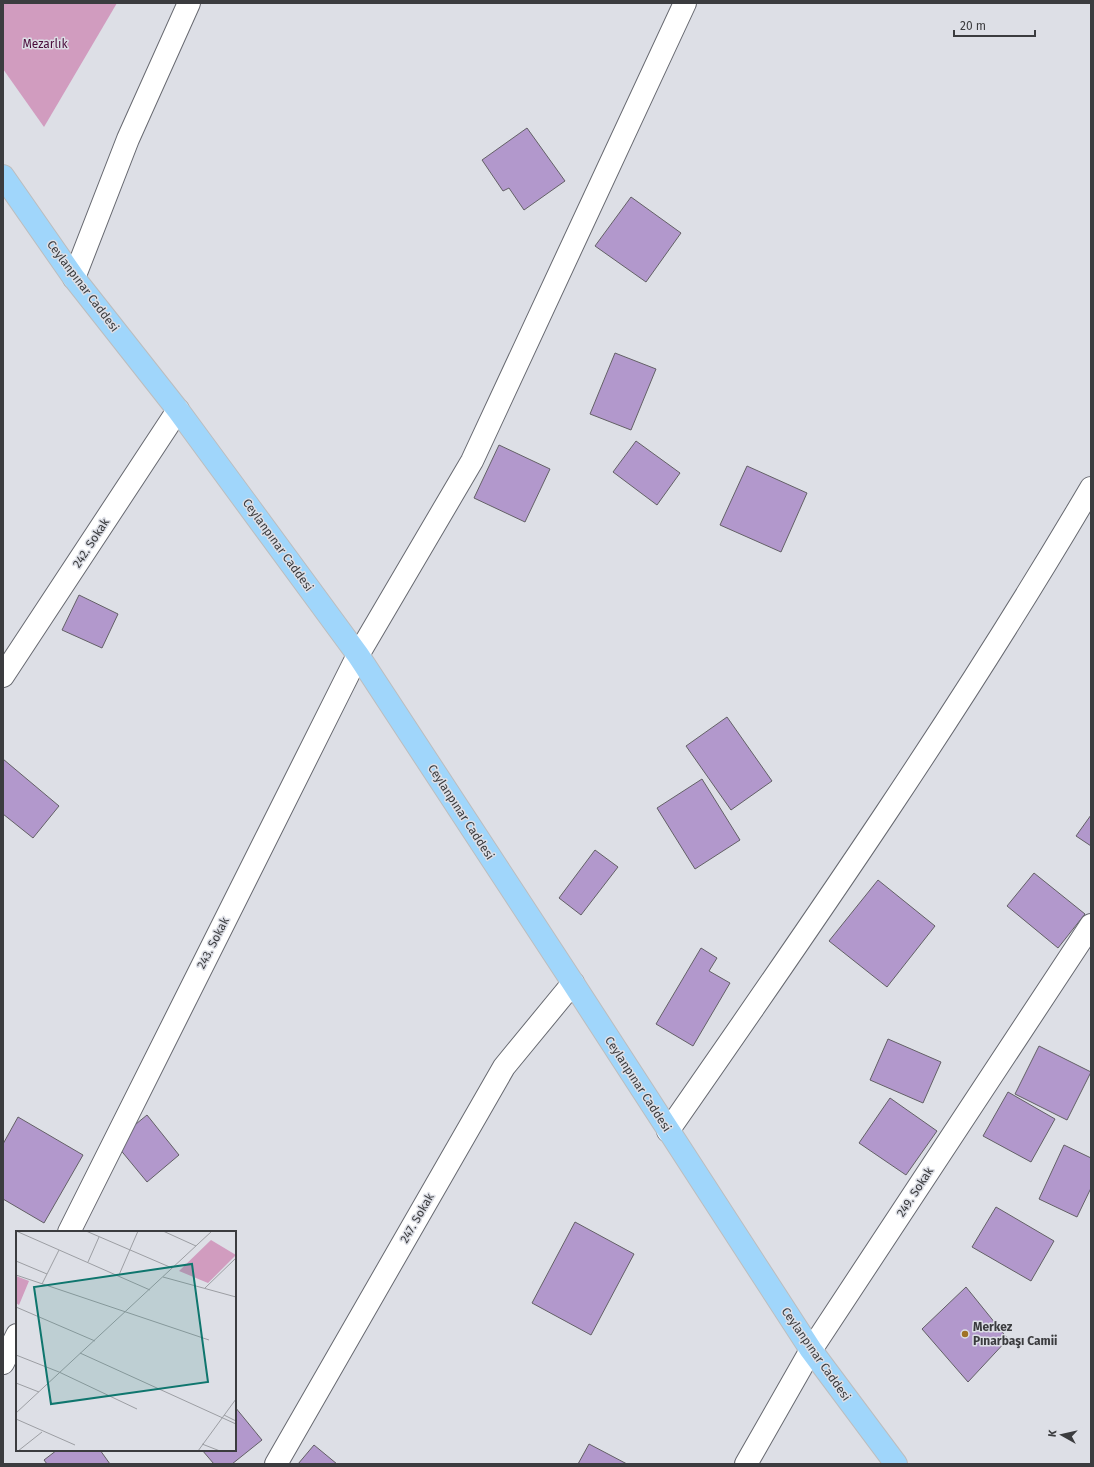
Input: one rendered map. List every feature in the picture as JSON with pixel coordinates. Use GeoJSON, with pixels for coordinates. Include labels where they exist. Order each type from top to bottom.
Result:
{"type":"FeatureCollection","features":[{"type":"Feature","properties":{"kind":"main road","name":"Ceylanpınar Caddesi"},"geometry":{"type":"LineString","coordinates":[[5,186],[74,278],[178,410],[358,655],[811,1350],[896,1464]]}},
{"type":"Feature","properties":{"kind":"street"},"geometry":{"type":"LineString","coordinates":[[74,278],[128,139],[189,3]]}},
{"type":"Feature","properties":{"kind":"street","name":"243. Sokak"},"geometry":{"type":"LineString","coordinates":[[70,1231],[358,655],[472,461],[685,3]]}},
{"type":"Feature","properties":{"kind":"street","name":"242. Sokak"},"geometry":{"type":"LineString","coordinates":[[3,676],[178,410]]}},
{"type":"Feature","properties":{"kind":"street"},"geometry":{"type":"LineString","coordinates":[[668,1131],[852,867],[1043,570],[1091,488]]}},
{"type":"Feature","properties":{"kind":"street","name":"249. Sokak"},"geometry":{"type":"LineString","coordinates":[[746,1464],[811,1350],[1091,925]]}},
{"type":"Feature","properties":{"kind":"street","name":"247. Sokak"},"geometry":{"type":"LineString","coordinates":[[276,1464],[504,1067],[573,983]]}},
{"type":"Feature","properties":{"kind":"street"},"geometry":{"type":"LineString","coordinates":[[3,1363],[16,1337]]}},
{"type":"Feature","properties":{"kind":"green space","name":"Mezarlık"},"geometry":{"type":"Polygon","coordinates":[[[3,3],[117,3],[44,127],[3,69],[3,3]]]}},
{"type":"Feature","properties":{"kind":"building"},"geometry":{"type":"Polygon","coordinates":[[[527,128],[565,181],[524,210],[509,188],[503,191],[482,160],[527,128]]]}},
{"type":"Feature","properties":{"kind":"building"},"geometry":{"type":"Polygon","coordinates":[[[631,197],[681,233],[646,282],[595,246],[631,197]]]}},
{"type":"Feature","properties":{"kind":"building"},"geometry":{"type":"Polygon","coordinates":[[[615,353],[656,369],[631,430],[590,414],[615,353]]]}},
{"type":"Feature","properties":{"kind":"building"},"geometry":{"type":"Polygon","coordinates":[[[636,441],[680,473],[657,505],[613,472],[636,441]]]}},
{"type":"Feature","properties":{"kind":"building"},"geometry":{"type":"Polygon","coordinates":[[[499,445],[550,469],[525,522],[474,498],[499,445]]]}},
{"type":"Feature","properties":{"kind":"building"},"geometry":{"type":"Polygon","coordinates":[[[747,466],[807,493],[781,552],[720,525],[747,466]]]}},
{"type":"Feature","properties":{"kind":"building"},"geometry":{"type":"Polygon","coordinates":[[[79,595],[118,614],[102,648],[62,630],[79,595]]]}},
{"type":"Feature","properties":{"kind":"building"},"geometry":{"type":"Polygon","coordinates":[[[727,717],[772,781],[731,810],[686,746],[727,717]]]}},
{"type":"Feature","properties":{"kind":"building"},"geometry":{"type":"Polygon","coordinates":[[[3,759],[59,806],[33,838],[3,814],[3,759]]]}},
{"type":"Feature","properties":{"kind":"building"},"geometry":{"type":"Polygon","coordinates":[[[702,779],[740,840],[695,869],[657,808],[702,779]]]}},
{"type":"Feature","properties":{"kind":"building"},"geometry":{"type":"Polygon","coordinates":[[[1091,815],[1091,846],[1076,836],[1091,815]]]}},
{"type":"Feature","properties":{"kind":"building"},"geometry":{"type":"Polygon","coordinates":[[[595,850],[618,867],[581,915],[559,898],[595,850]]]}},
{"type":"Feature","properties":{"kind":"building"},"geometry":{"type":"Polygon","coordinates":[[[1034,873],[1085,914],[1058,948],[1007,906],[1034,873]]]}},
{"type":"Feature","properties":{"kind":"building"},"geometry":{"type":"Polygon","coordinates":[[[878,880],[935,926],[887,987],[829,941],[878,880]]]}},
{"type":"Feature","properties":{"kind":"building"},"geometry":{"type":"Polygon","coordinates":[[[701,948],[717,958],[709,971],[730,983],[693,1046],[656,1024],[701,948]]]}},
{"type":"Feature","properties":{"kind":"building"},"geometry":{"type":"Polygon","coordinates":[[[888,1039],[941,1062],[923,1103],[870,1080],[888,1039]]]}},
{"type":"Feature","properties":{"kind":"building"},"geometry":{"type":"Polygon","coordinates":[[[1039,1046],[1091,1072],[1067,1120],[1015,1094],[1039,1046]]]}},
{"type":"Feature","properties":{"kind":"building"},"geometry":{"type":"Polygon","coordinates":[[[1008,1092],[1055,1119],[1031,1162],[983,1136],[1008,1092]]]}},
{"type":"Feature","properties":{"kind":"building"},"geometry":{"type":"Polygon","coordinates":[[[890,1098],[937,1131],[906,1175],[859,1143],[890,1098]]]}},
{"type":"Feature","properties":{"kind":"building"},"geometry":{"type":"Polygon","coordinates":[[[147,1115],[179,1155],[147,1182],[114,1142],[147,1115]]]}},
{"type":"Feature","properties":{"kind":"building"},"geometry":{"type":"Polygon","coordinates":[[[18,1117],[83,1155],[44,1223],[3,1199],[3,1144],[18,1117]]]}},
{"type":"Feature","properties":{"kind":"building"},"geometry":{"type":"Polygon","coordinates":[[[1064,1145],[1091,1158],[1091,1188],[1077,1217],[1039,1199],[1064,1145]]]}},
{"type":"Feature","properties":{"kind":"building"},"geometry":{"type":"Polygon","coordinates":[[[996,1207],[1054,1241],[1031,1281],[972,1247],[996,1207]]]}},
{"type":"Feature","properties":{"kind":"building"},"geometry":{"type":"Polygon","coordinates":[[[575,1222],[634,1254],[591,1335],[532,1303],[575,1222]]]}},
{"type":"Feature","properties":{"kind":"building","name":"Merkez Pınarbaşı Camii"},"geometry":{"type":"Polygon","coordinates":[[[966,1287],[1008,1339],[968,1382],[922,1329],[966,1287]]]}},
{"type":"Feature","properties":{"kind":"building"},"geometry":{"type":"Polygon","coordinates":[[[236,1408],[262,1440],[232,1464],[214,1464],[203,1451],[236,1451],[236,1408]]]}},
{"type":"Feature","properties":{"kind":"building"},"geometry":{"type":"Polygon","coordinates":[[[589,1444],[627,1464],[578,1464],[589,1444]]]}},
{"type":"Feature","properties":{"kind":"building"},"geometry":{"type":"Polygon","coordinates":[[[314,1445],[337,1464],[298,1464],[314,1445]]]}},
{"type":"Feature","properties":{"kind":"building"},"geometry":{"type":"Polygon","coordinates":[[[56,1451],[101,1451],[110,1464],[47,1464],[44,1460],[56,1451]]]}},
{"type":"Feature","properties":{"kind":"place","name":"Merkez Pınarbaşı Camii"},"geometry":{"type":"Point","coordinates":[965,1334]}}]}
